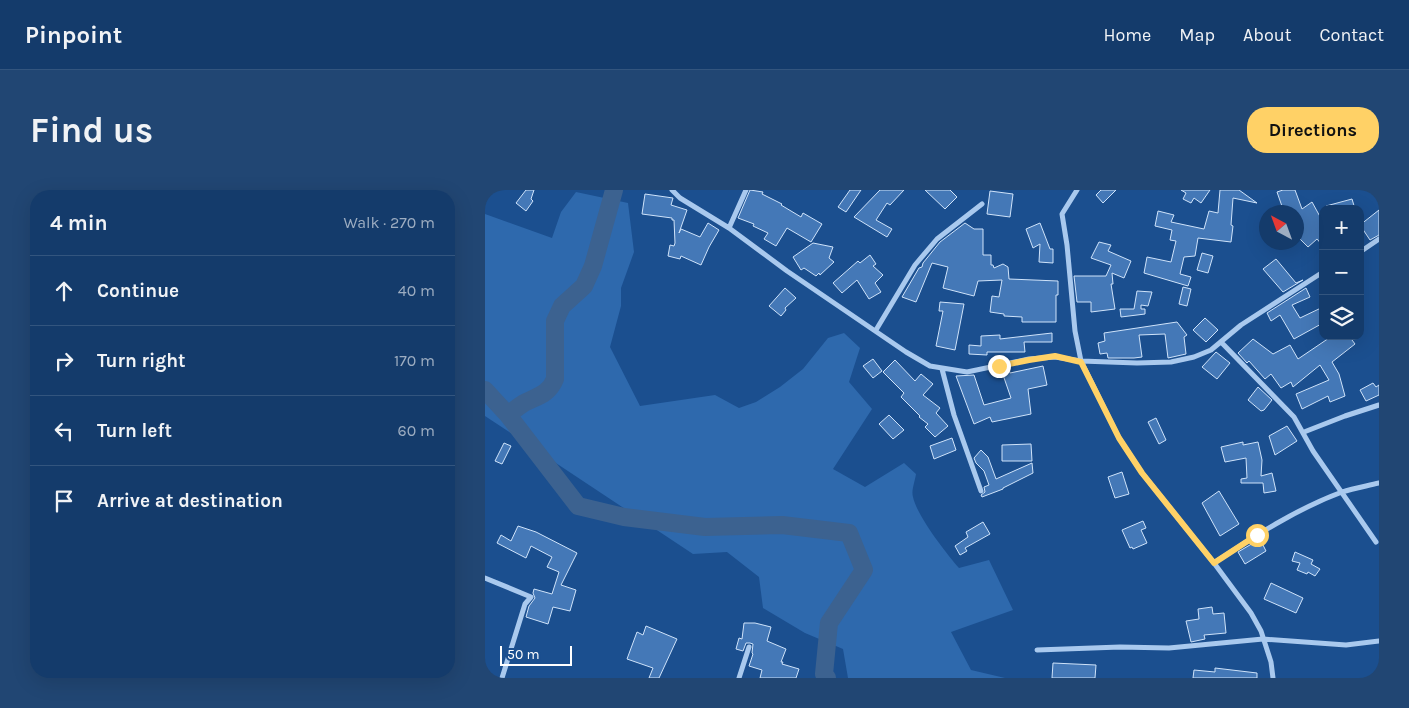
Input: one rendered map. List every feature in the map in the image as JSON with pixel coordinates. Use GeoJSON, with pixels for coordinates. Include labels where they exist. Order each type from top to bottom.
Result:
{"type":"FeatureCollection","features":[{"type":"Feature","properties":{"kind":"street"},"geometry":{"type":"LineString","coordinates":[[672,190],[680,198],[729,228],[787,271],[923,362],[942,369],[967,372],[1055,356],[1081,362],[1137,363],[1171,362],[1203,354],[1241,325],[1319,275]]}},
{"type":"Feature","properties":{"kind":"street"},"geometry":{"type":"LineString","coordinates":[[729,228],[746,190]]}},
{"type":"Feature","properties":{"kind":"street"},"geometry":{"type":"LineString","coordinates":[[1077,190],[1062,214],[1075,331],[1081,362],[1119,438],[1142,473],[1214,563],[1251,613],[1271,662],[1273,678]]}},
{"type":"Feature","properties":{"kind":"street"},"geometry":{"type":"LineString","coordinates":[[875,330],[915,265],[937,239],[982,204]]}},
{"type":"Feature","properties":{"kind":"street"},"geometry":{"type":"LineString","coordinates":[[1363,250],[1379,238]]}},
{"type":"Feature","properties":{"kind":"street"},"geometry":{"type":"LineString","coordinates":[[1221,342],[1295,417],[1313,451],[1376,542]]}},
{"type":"Feature","properties":{"kind":"street"},"geometry":{"type":"LineString","coordinates":[[942,369],[954,415],[981,490]]}},
{"type":"Feature","properties":{"kind":"street"},"geometry":{"type":"LineString","coordinates":[[1304,432],[1379,405]]}},
{"type":"Feature","properties":{"kind":"street"},"geometry":{"type":"LineString","coordinates":[[1214,563],[1268,528],[1342,492],[1379,482]]}},
{"type":"Feature","properties":{"kind":"street"},"geometry":{"type":"LineString","coordinates":[[485,578],[531,597],[525,604],[502,678]]}},
{"type":"Feature","properties":{"kind":"street"},"geometry":{"type":"LineString","coordinates":[[1037,650],[1120,647],[1169,648],[1263,639],[1346,645],[1379,641]]}},
{"type":"Feature","properties":{"kind":"street"},"geometry":{"type":"LineString","coordinates":[[739,678],[749,647]]}},
{"type":"Feature","properties":{"kind":"shaded area"},"geometry":{"type":"Polygon","coordinates":[[[576,192],[628,203],[634,252],[621,288],[621,306],[610,347],[640,406],[715,395],[739,408],[756,402],[780,387],[803,369],[828,338],[844,333],[860,348],[849,382],[872,409],[833,469],[865,487],[904,463],[916,474],[913,495],[920,514],[959,568],[989,560],[1013,610],[951,632],[971,670],[1005,678],[848,678],[843,649],[805,633],[763,608],[759,577],[727,552],[693,554],[485,416],[485,214],[552,238],[561,212],[576,192]]]}},
{"type":"Feature","properties":{"kind":"building"},"geometry":{"type":"Polygon","coordinates":[[[526,190],[534,190],[531,199],[533,201],[526,211],[516,203],[526,190]]]}},
{"type":"Feature","properties":{"kind":"building"},"geometry":{"type":"Polygon","coordinates":[[[750,190],[763,192],[762,194],[782,204],[801,217],[803,213],[822,224],[811,242],[787,228],[776,246],[764,239],[768,233],[753,226],[754,224],[738,218],[750,190]]]}},
{"type":"Feature","properties":{"kind":"building"},"geometry":{"type":"Polygon","coordinates":[[[850,190],[861,190],[846,212],[838,207],[850,190]]]}},
{"type":"Feature","properties":{"kind":"building"},"geometry":{"type":"Polygon","coordinates":[[[880,190],[904,190],[890,205],[887,203],[876,220],[892,229],[887,237],[854,217],[880,190]]]}},
{"type":"Feature","properties":{"kind":"building"},"geometry":{"type":"Polygon","coordinates":[[[925,190],[950,190],[957,197],[945,209],[925,190]]]}},
{"type":"Feature","properties":{"kind":"building"},"geometry":{"type":"Polygon","coordinates":[[[1101,190],[1116,190],[1103,203],[1096,195],[1101,190]]]}},
{"type":"Feature","properties":{"kind":"building"},"geometry":{"type":"Polygon","coordinates":[[[1181,190],[1210,190],[1201,203],[1194,198],[1191,203],[1183,199],[1186,193],[1181,190]]]}},
{"type":"Feature","properties":{"kind":"building"},"geometry":{"type":"Polygon","coordinates":[[[1220,190],[1239,190],[1257,203],[1233,198],[1231,242],[1198,238],[1195,256],[1184,257],[1180,274],[1191,277],[1188,286],[1144,273],[1147,257],[1171,262],[1176,241],[1170,240],[1172,230],[1155,226],[1158,211],[1174,215],[1171,222],[1204,229],[1209,211],[1218,213],[1220,190]]]}},
{"type":"Feature","properties":{"kind":"building"},"geometry":{"type":"Polygon","coordinates":[[[1295,190],[1301,205],[1282,205],[1277,192],[1295,190]]]}},
{"type":"Feature","properties":{"kind":"building"},"geometry":{"type":"Polygon","coordinates":[[[990,191],[1013,194],[1010,217],[987,214],[990,191]]]}},
{"type":"Feature","properties":{"kind":"building"},"geometry":{"type":"Polygon","coordinates":[[[645,194],[673,198],[671,205],[687,210],[679,233],[681,229],[700,237],[708,223],[719,230],[701,265],[681,256],[680,259],[668,256],[670,245],[674,246],[675,243],[674,220],[672,218],[642,214],[645,194]]]}},
{"type":"Feature","properties":{"kind":"building"},"geometry":{"type":"Polygon","coordinates":[[[1352,199],[1354,205],[1330,205],[1352,199]]]}},
{"type":"Feature","properties":{"kind":"building"},"geometry":{"type":"Polygon","coordinates":[[[1312,202],[1319,215],[1319,241],[1317,239],[1308,247],[1304,243],[1304,208],[1312,202]]]}},
{"type":"Feature","properties":{"kind":"building"},"geometry":{"type":"Polygon","coordinates":[[[1379,210],[1379,235],[1370,240],[1364,231],[1364,222],[1379,210]]]}},
{"type":"Feature","properties":{"kind":"building"},"geometry":{"type":"Polygon","coordinates":[[[965,223],[974,229],[983,229],[983,255],[991,255],[991,265],[994,268],[1003,264],[1008,267],[1009,279],[1058,281],[1056,322],[1022,322],[1022,317],[1004,316],[1004,314],[990,312],[992,296],[999,297],[1002,280],[978,281],[974,296],[943,288],[948,267],[932,263],[916,302],[902,297],[919,268],[922,267],[923,263],[940,242],[965,223]]]}},
{"type":"Feature","properties":{"kind":"building"},"geometry":{"type":"Polygon","coordinates":[[[1040,223],[1050,249],[1053,249],[1053,263],[1039,262],[1040,244],[1033,248],[1026,229],[1040,223]]]}},
{"type":"Feature","properties":{"kind":"building"},"geometry":{"type":"Polygon","coordinates":[[[1099,242],[1111,245],[1108,251],[1131,261],[1124,278],[1112,273],[1113,284],[1111,284],[1115,309],[1091,312],[1091,302],[1077,302],[1074,276],[1106,276],[1111,265],[1091,258],[1099,242]]]}},
{"type":"Feature","properties":{"kind":"building"},"geometry":{"type":"Polygon","coordinates":[[[813,243],[833,247],[829,258],[834,262],[820,275],[819,273],[816,276],[804,268],[801,270],[793,257],[813,243]]]}},
{"type":"Feature","properties":{"kind":"building"},"geometry":{"type":"Polygon","coordinates":[[[1202,253],[1213,256],[1208,273],[1197,270],[1202,253]]]}},
{"type":"Feature","properties":{"kind":"building"},"geometry":{"type":"Polygon","coordinates":[[[870,255],[876,264],[873,266],[883,275],[875,283],[881,292],[869,299],[857,280],[842,293],[833,283],[858,261],[860,263],[870,255]]]}},
{"type":"Feature","properties":{"kind":"building"},"geometry":{"type":"Polygon","coordinates":[[[1276,259],[1296,283],[1303,280],[1283,292],[1263,269],[1276,259]]]}},
{"type":"Feature","properties":{"kind":"building"},"geometry":{"type":"Polygon","coordinates":[[[1183,287],[1191,289],[1187,306],[1179,304],[1183,287]]]}},
{"type":"Feature","properties":{"kind":"building"},"geometry":{"type":"Polygon","coordinates":[[[785,288],[796,298],[785,308],[786,310],[781,316],[769,306],[785,288]]]}},
{"type":"Feature","properties":{"kind":"building"},"geometry":{"type":"Polygon","coordinates":[[[1306,288],[1310,297],[1292,305],[1300,318],[1319,309],[1319,325],[1294,339],[1280,315],[1271,321],[1267,313],[1306,288]]]}},
{"type":"Feature","properties":{"kind":"building"},"geometry":{"type":"Polygon","coordinates":[[[1137,291],[1152,292],[1148,306],[1141,305],[1141,309],[1145,309],[1145,314],[1121,317],[1120,309],[1134,309],[1137,291]]]}},
{"type":"Feature","properties":{"kind":"building"},"geometry":{"type":"Polygon","coordinates":[[[940,302],[964,304],[955,350],[936,346],[943,311],[939,311],[940,302]]]}},
{"type":"Feature","properties":{"kind":"building"},"geometry":{"type":"Polygon","coordinates":[[[1205,318],[1218,330],[1206,342],[1193,330],[1205,318]]]}},
{"type":"Feature","properties":{"kind":"building"},"geometry":{"type":"Polygon","coordinates":[[[1177,322],[1187,335],[1184,337],[1186,354],[1168,358],[1165,334],[1139,335],[1142,357],[1108,358],[1107,353],[1100,354],[1098,343],[1105,341],[1104,333],[1177,322]]]}},
{"type":"Feature","properties":{"kind":"building"},"geometry":{"type":"Polygon","coordinates":[[[1052,333],[1052,342],[1024,342],[1025,352],[987,352],[987,355],[969,354],[969,345],[981,346],[981,336],[1000,335],[1000,339],[1052,333]]]}},
{"type":"Feature","properties":{"kind":"building"},"geometry":{"type":"Polygon","coordinates":[[[1253,339],[1273,354],[1290,345],[1298,359],[1326,340],[1352,340],[1355,344],[1332,362],[1339,374],[1345,396],[1330,402],[1328,396],[1302,409],[1296,394],[1329,380],[1320,365],[1293,387],[1291,382],[1281,388],[1271,374],[1265,379],[1249,361],[1247,363],[1238,353],[1253,339]]]}},
{"type":"Feature","properties":{"kind":"building"},"geometry":{"type":"Polygon","coordinates":[[[1216,352],[1230,363],[1217,379],[1202,367],[1216,352]]]}},
{"type":"Feature","properties":{"kind":"building"},"geometry":{"type":"Polygon","coordinates":[[[873,359],[882,371],[873,378],[863,366],[873,359]]]}},
{"type":"Feature","properties":{"kind":"building"},"geometry":{"type":"Polygon","coordinates":[[[895,360],[915,381],[921,374],[933,384],[923,395],[940,408],[936,413],[948,426],[935,437],[925,427],[928,424],[901,397],[904,393],[883,372],[895,360]]]}},
{"type":"Feature","properties":{"kind":"building"},"geometry":{"type":"Polygon","coordinates":[[[1043,366],[1047,385],[1028,389],[1031,414],[992,422],[990,417],[974,424],[956,376],[974,375],[984,405],[1011,398],[1001,369],[1009,368],[1010,373],[1043,366]]]}},
{"type":"Feature","properties":{"kind":"building"},"geometry":{"type":"Polygon","coordinates":[[[1373,383],[1376,387],[1379,385],[1379,395],[1366,401],[1360,390],[1373,383]]]}},
{"type":"Feature","properties":{"kind":"building"},"geometry":{"type":"Polygon","coordinates":[[[1258,387],[1272,400],[1261,411],[1248,400],[1258,387]]]}},
{"type":"Feature","properties":{"kind":"building"},"geometry":{"type":"Polygon","coordinates":[[[889,415],[904,430],[893,439],[879,424],[889,415]]]}},
{"type":"Feature","properties":{"kind":"building"},"geometry":{"type":"Polygon","coordinates":[[[1156,418],[1166,440],[1159,444],[1148,422],[1156,418]]]}},
{"type":"Feature","properties":{"kind":"building"},"geometry":{"type":"Polygon","coordinates":[[[1287,426],[1297,441],[1275,455],[1269,436],[1287,426]]]}},
{"type":"Feature","properties":{"kind":"building"},"geometry":{"type":"Polygon","coordinates":[[[952,438],[956,450],[934,459],[930,446],[952,438]]]}},
{"type":"Feature","properties":{"kind":"building"},"geometry":{"type":"Polygon","coordinates":[[[1243,442],[1243,445],[1258,442],[1262,460],[1261,476],[1272,473],[1276,491],[1264,493],[1263,483],[1241,483],[1241,479],[1247,478],[1246,458],[1225,462],[1221,447],[1243,442]]]}},
{"type":"Feature","properties":{"kind":"building"},"geometry":{"type":"Polygon","coordinates":[[[504,443],[511,446],[502,464],[495,461],[504,443]]]}},
{"type":"Feature","properties":{"kind":"building"},"geometry":{"type":"Polygon","coordinates":[[[1031,444],[1032,461],[1002,461],[1002,445],[1031,444]]]}},
{"type":"Feature","properties":{"kind":"building"},"geometry":{"type":"Polygon","coordinates":[[[981,450],[988,457],[996,479],[1032,463],[1033,473],[1003,489],[982,497],[981,495],[985,492],[984,487],[989,485],[984,471],[974,458],[981,450]]]}},
{"type":"Feature","properties":{"kind":"building"},"geometry":{"type":"Polygon","coordinates":[[[1122,472],[1129,494],[1115,498],[1108,477],[1122,472]]]}},
{"type":"Feature","properties":{"kind":"building"},"geometry":{"type":"Polygon","coordinates":[[[1219,491],[1239,524],[1220,536],[1202,503],[1219,491]]]}},
{"type":"Feature","properties":{"kind":"building"},"geometry":{"type":"Polygon","coordinates":[[[1143,521],[1146,528],[1141,530],[1147,543],[1133,549],[1132,547],[1130,548],[1122,530],[1143,521]]]}},
{"type":"Feature","properties":{"kind":"building"},"geometry":{"type":"Polygon","coordinates":[[[983,522],[990,534],[965,548],[967,551],[960,555],[955,546],[968,537],[966,532],[983,522]]]}},
{"type":"Feature","properties":{"kind":"building"},"geometry":{"type":"Polygon","coordinates":[[[518,526],[536,532],[577,553],[561,585],[576,590],[570,611],[553,607],[548,624],[526,617],[529,606],[535,598],[534,589],[552,594],[559,572],[547,567],[552,557],[531,546],[526,558],[497,543],[501,535],[511,541],[518,526]]]}},
{"type":"Feature","properties":{"kind":"building"},"geometry":{"type":"Polygon","coordinates":[[[1260,539],[1266,551],[1245,564],[1238,552],[1260,539]]]}},
{"type":"Feature","properties":{"kind":"building"},"geometry":{"type":"Polygon","coordinates":[[[1295,552],[1313,560],[1311,564],[1320,569],[1315,576],[1308,572],[1307,574],[1297,570],[1300,563],[1292,561],[1295,552]]]}},
{"type":"Feature","properties":{"kind":"building"},"geometry":{"type":"Polygon","coordinates":[[[1271,583],[1303,598],[1296,613],[1264,599],[1271,583]]]}},
{"type":"Feature","properties":{"kind":"building"},"geometry":{"type":"Polygon","coordinates":[[[1212,607],[1213,614],[1224,613],[1226,633],[1204,635],[1205,639],[1191,642],[1186,621],[1199,619],[1198,609],[1212,607]]]}},
{"type":"Feature","properties":{"kind":"building"},"geometry":{"type":"Polygon","coordinates":[[[744,623],[755,623],[771,627],[767,641],[786,649],[781,662],[783,662],[782,664],[799,669],[796,678],[760,678],[762,670],[749,666],[753,654],[753,644],[746,643],[743,651],[736,649],[739,638],[742,639],[744,623]]]}},
{"type":"Feature","properties":{"kind":"building"},"geometry":{"type":"Polygon","coordinates":[[[646,626],[677,639],[659,678],[649,678],[653,668],[627,659],[637,632],[643,635],[646,626]]]}},
{"type":"Feature","properties":{"kind":"building"},"geometry":{"type":"Polygon","coordinates":[[[1053,663],[1096,665],[1095,678],[1052,678],[1053,663]]]}},
{"type":"Feature","properties":{"kind":"building"},"geometry":{"type":"Polygon","coordinates":[[[1215,668],[1257,673],[1257,678],[1193,678],[1194,670],[1215,672],[1215,668]]]}},
{"type":"Feature","properties":{"kind":"waterway"},"geometry":{"type":"LineString","coordinates":[[508,415],[524,403],[546,391],[553,384],[555,379],[555,321],[562,306],[584,286],[593,266],[614,190]]}},
{"type":"Feature","properties":{"kind":"waterway"},"geometry":{"type":"LineString","coordinates":[[485,390],[508,415],[578,506],[624,517],[705,527],[782,525],[849,533],[864,570],[829,623],[824,674],[827,678]]}},
{"type":"Feature","properties":{"kind":"route"},"geometry":{"type":"LineString","coordinates":[[999,366],[1055,356],[1081,362],[1119,438],[1142,473],[1214,563],[1257,535]]}}]}
